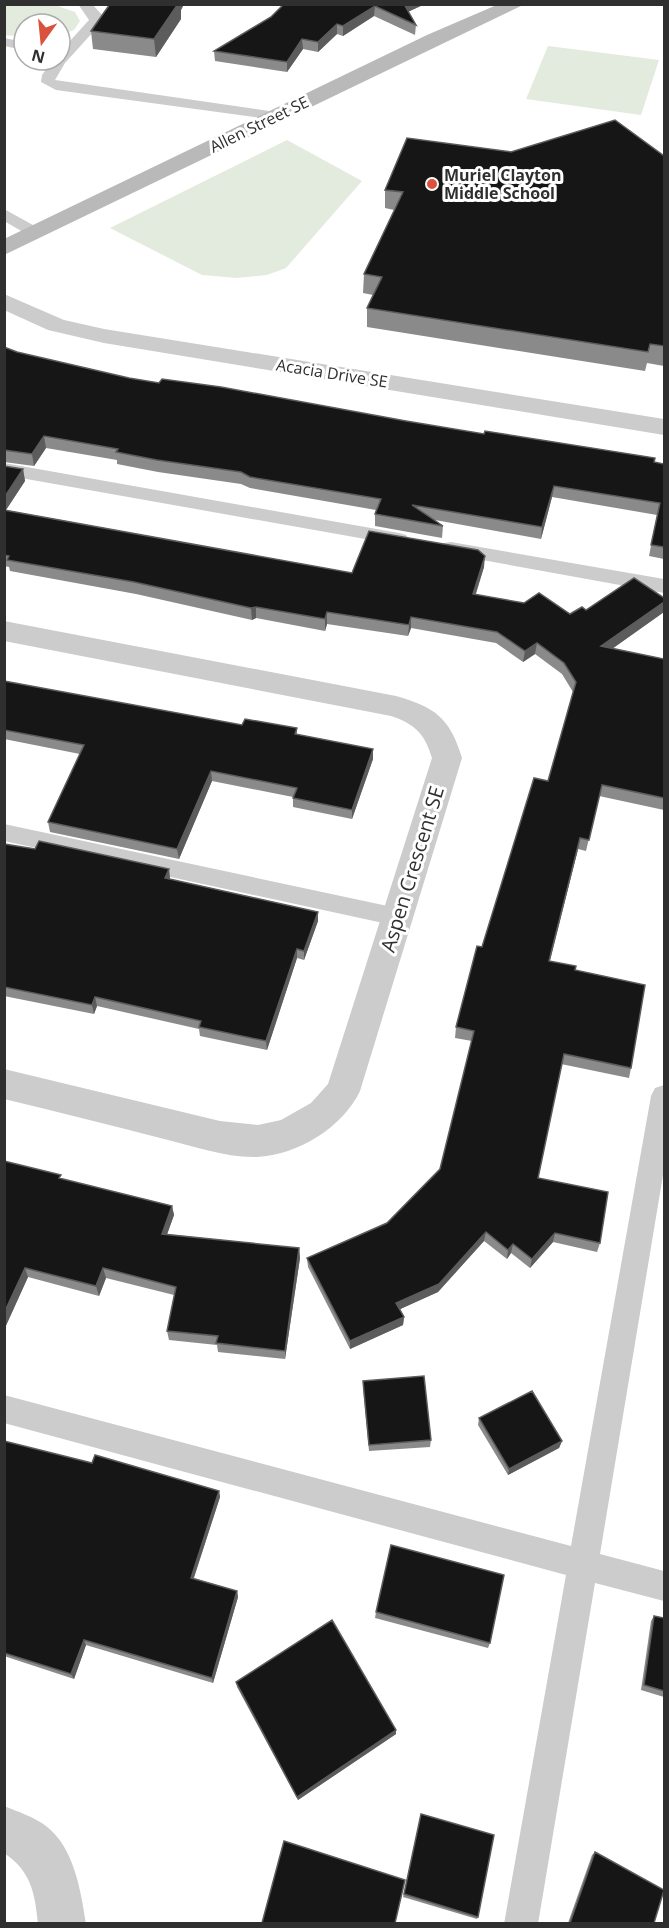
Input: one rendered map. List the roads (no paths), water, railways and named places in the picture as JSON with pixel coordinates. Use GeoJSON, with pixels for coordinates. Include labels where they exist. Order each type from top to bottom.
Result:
{"type":"FeatureCollection","features":[{"type":"Feature","properties":{"kind":"street","name":"Allen Street SE"},"geometry":{"type":"LineString","coordinates":[[4,248],[434,39],[516,4]]}},
{"type":"Feature","properties":{"kind":"street","name":"Acacia Drive SE"},"geometry":{"type":"LineString","coordinates":[[4,301],[56,325],[104,336],[664,427]]}},
{"type":"Feature","properties":{"kind":"street","name":"Aspen Crescent SE"},"geometry":{"type":"LineString","coordinates":[[4,631],[396,706],[432,722],[442,739],[447,758],[342,1091],[323,1114],[290,1134],[258,1141],[220,1137],[4,1084]]}},
{"type":"Feature","properties":{"kind":"street"},"geometry":{"type":"LineString","coordinates":[[4,1829],[25,1835],[44,1856],[57,1883],[62,1923]]}},
{"type":"Feature","properties":{"kind":"lane"},"geometry":{"type":"LineString","coordinates":[[72,45],[96,21],[96,16],[84,4]]}},
{"type":"Feature","properties":{"kind":"lane"},"geometry":{"type":"LineString","coordinates":[[51,72],[48,82],[56,86],[276,116]]}},
{"type":"Feature","properties":{"kind":"lane"},"geometry":{"type":"LineString","coordinates":[[4,214],[36,232]]}},
{"type":"Feature","properties":{"kind":"lane"},"geometry":{"type":"LineString","coordinates":[[4,469],[664,586]]}},
{"type":"Feature","properties":{"kind":"lane"},"geometry":{"type":"LineString","coordinates":[[4,832],[397,917]]}},
{"type":"Feature","properties":{"kind":"lane"},"geometry":{"type":"LineString","coordinates":[[521,1923],[664,1096]]}},
{"type":"Feature","properties":{"kind":"lane"},"geometry":{"type":"LineString","coordinates":[[4,1409],[664,1586]]}},
{"type":"Feature","properties":{"kind":"place","name":"Muriel Clayton Middle School"},"geometry":{"type":"Point","coordinates":[432,184]}}]}
